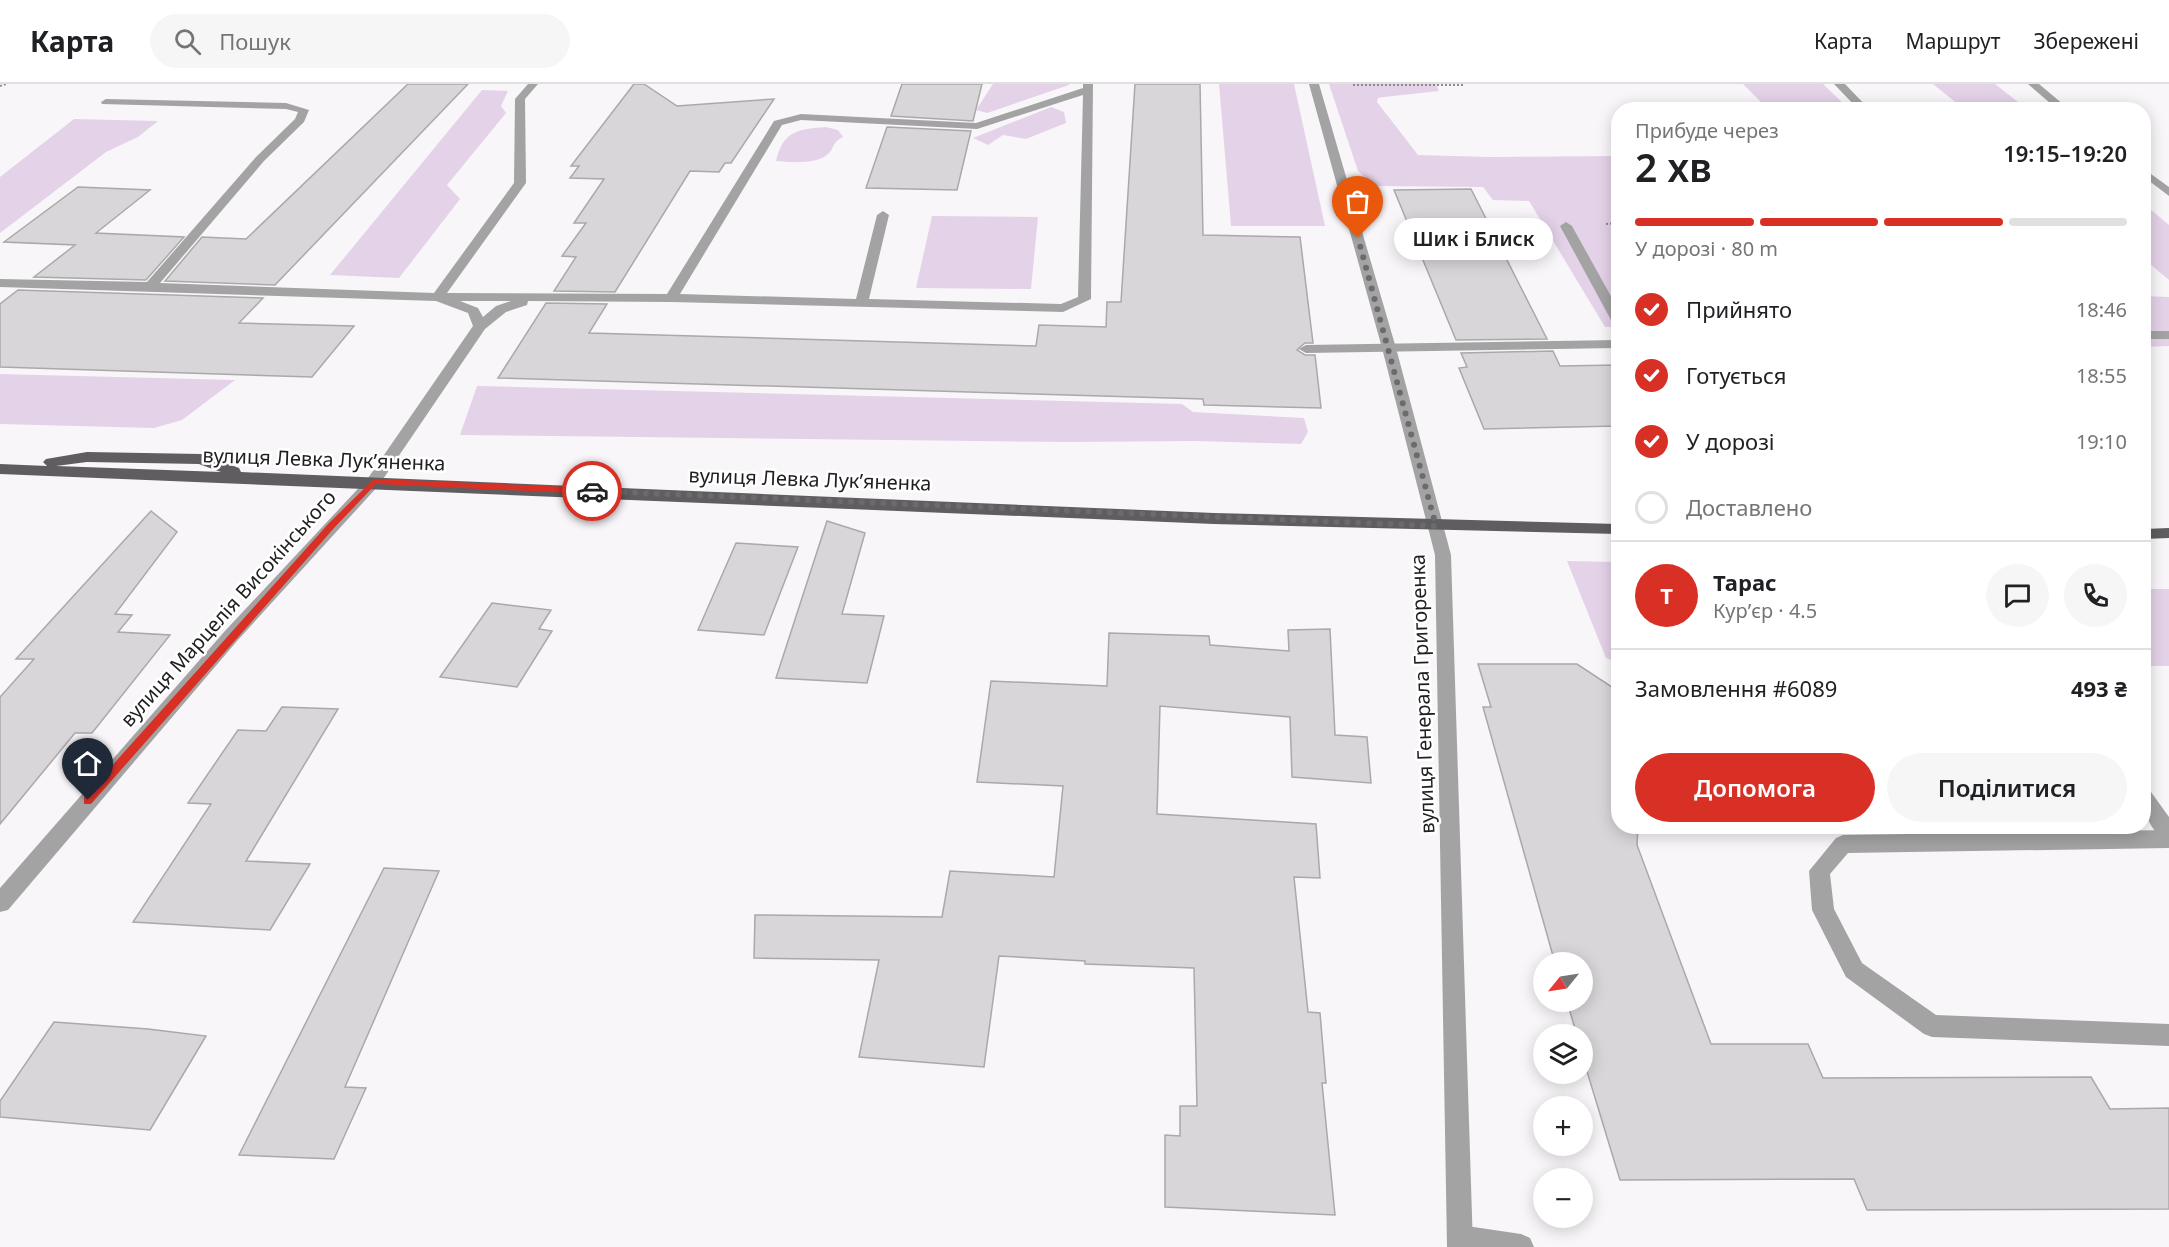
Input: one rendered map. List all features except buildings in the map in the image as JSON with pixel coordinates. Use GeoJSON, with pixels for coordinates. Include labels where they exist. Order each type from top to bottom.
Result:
{"type":"FeatureCollection","features":[{"type":"Feature","properties":{"kind":"main road","name":"вулиця Левка Лукʼяненка"},"geometry":{"type":"LineString","coordinates":[[4,469],[1436,526],[1611,529]]}},
{"type":"Feature","properties":{"kind":"main road"},"geometry":{"type":"LineString","coordinates":[[2151,534],[2169,533]]}},
{"type":"Feature","properties":{"kind":"street"},"geometry":{"type":"LineString","coordinates":[[438,297],[520,183],[520,99],[533,84]]}},
{"type":"Feature","properties":{"kind":"street"},"geometry":{"type":"LineString","coordinates":[[1839,84],[1857,102]]}},
{"type":"Feature","properties":{"kind":"street"},"geometry":{"type":"LineString","coordinates":[[2033,84],[2055,102]]}},
{"type":"Feature","properties":{"kind":"street","name":"вулиця Генерала Григоренка"},"geometry":{"type":"LineString","coordinates":[[1314,85],[1389,348],[1443,555],[1460,1242]]}},
{"type":"Feature","properties":{"kind":"street"},"geometry":{"type":"LineString","coordinates":[[0,283],[438,297],[671,298],[1063,308],[1084,299],[1088,87],[977,126],[801,117],[778,123],[671,298]]}},
{"type":"Feature","properties":{"kind":"street"},"geometry":{"type":"LineString","coordinates":[[105,102],[286,106],[304,110],[300,120],[260,159],[150,286]]}},
{"type":"Feature","properties":{"kind":"street"},"geometry":{"type":"LineString","coordinates":[[2151,178],[2169,193]]}},
{"type":"Feature","properties":{"kind":"street"},"geometry":{"type":"LineString","coordinates":[[862,303],[883,215]]}},
{"type":"Feature","properties":{"kind":"street"},"geometry":{"type":"LineString","coordinates":[[1566,226],[1611,307]]}},
{"type":"Feature","properties":{"kind":"street"},"geometry":{"type":"LineString","coordinates":[[438,297],[473,311],[480,326]]}},
{"type":"Feature","properties":{"kind":"street","name":"вулиця Марцелія Високінського"},"geometry":{"type":"LineString","coordinates":[[0,903],[117,766],[332,525],[374,482],[480,326],[501,309],[539,297]]}},
{"type":"Feature","properties":{"kind":"street"},"geometry":{"type":"LineString","coordinates":[[2151,335],[2169,335]]}},
{"type":"Feature","properties":{"kind":"street"},"geometry":{"type":"LineString","coordinates":[[1306,349],[1611,344]]}},
{"type":"Feature","properties":{"kind":"street"},"geometry":{"type":"LineString","coordinates":[[2151,808],[2169,833]]}},
{"type":"Feature","properties":{"kind":"street"},"geometry":{"type":"LineString","coordinates":[[2169,839],[1843,844],[1819,871],[1823,910],[1854,970],[1932,1026],[2169,1035]]}},
{"type":"Feature","properties":{"kind":"street"},"geometry":{"type":"LineString","coordinates":[[1460,1242],[1521,1247]]}},
{"type":"Feature","properties":{"kind":"path"},"geometry":{"type":"LineString","coordinates":[[0,86],[6,84]]}},
{"type":"Feature","properties":{"kind":"path"},"geometry":{"type":"LineString","coordinates":[[1314,85],[1464,85]]}},
{"type":"Feature","properties":{"kind":"shaded area"},"geometry":{"type":"Polygon","coordinates":[[[993,84],[1069,85],[987,113],[976,110],[993,84]]]}},
{"type":"Feature","properties":{"kind":"shaded area"},"geometry":{"type":"Polygon","coordinates":[[[1219,84],[1294,84],[1325,226],[1231,226],[1219,84]]]}},
{"type":"Feature","properties":{"kind":"shaded area"},"geometry":{"type":"Polygon","coordinates":[[[1329,84],[1436,84],[1439,91],[1378,98],[1377,102],[1418,155],[1611,156],[1611,327],[1605,327],[1529,201],[1493,200],[1483,187],[1376,186],[1358,171],[1329,84]]]}},
{"type":"Feature","properties":{"kind":"shaded area"},"geometry":{"type":"Polygon","coordinates":[[[1743,84],[1823,84],[1842,102],[1761,102],[1743,84]]]}},
{"type":"Feature","properties":{"kind":"shaded area"},"geometry":{"type":"Polygon","coordinates":[[[1933,84],[1995,84],[2018,102],[1955,102],[1933,84]]]}},
{"type":"Feature","properties":{"kind":"shaded area"},"geometry":{"type":"Polygon","coordinates":[[[482,90],[508,91],[501,106],[506,113],[447,185],[460,199],[399,278],[330,275],[482,90]]]}},
{"type":"Feature","properties":{"kind":"shaded area"},"geometry":{"type":"Polygon","coordinates":[[[1051,107],[1064,112],[1066,123],[1026,139],[1003,135],[988,145],[973,138],[1051,107]]]}},
{"type":"Feature","properties":{"kind":"shaded area"},"geometry":{"type":"Polygon","coordinates":[[[74,119],[158,121],[138,137],[106,152],[0,233],[0,177],[74,119]]]}},
{"type":"Feature","properties":{"kind":"shaded area"},"geometry":{"type":"Polygon","coordinates":[[[826,127],[838,130],[843,137],[823,157],[803,162],[776,161],[783,143],[793,134],[807,129],[826,127]]]}},
{"type":"Feature","properties":{"kind":"shaded area"},"geometry":{"type":"Polygon","coordinates":[[[2151,210],[2169,225],[2169,280],[2151,265],[2151,210]]]}},
{"type":"Feature","properties":{"kind":"shaded area"},"geometry":{"type":"Polygon","coordinates":[[[932,216],[1038,217],[1031,289],[916,288],[932,216]]]}},
{"type":"Feature","properties":{"kind":"shaded area"},"geometry":{"type":"Polygon","coordinates":[[[2151,296],[2169,297],[2169,346],[2151,347],[2151,296]]]}},
{"type":"Feature","properties":{"kind":"shaded area"},"geometry":{"type":"Polygon","coordinates":[[[0,374],[235,380],[182,420],[154,428],[0,424],[0,374]]]}},
{"type":"Feature","properties":{"kind":"shaded area"},"geometry":{"type":"Polygon","coordinates":[[[477,386],[1182,404],[1193,412],[1304,418],[1308,432],[1301,444],[1196,441],[1069,442],[460,435],[477,386]]]}},
{"type":"Feature","properties":{"kind":"shaded area"},"geometry":{"type":"Polygon","coordinates":[[[1567,561],[1611,562],[1611,660],[1606,658],[1567,561]]]}},
{"type":"Feature","properties":{"kind":"shaded area"},"geometry":{"type":"Polygon","coordinates":[[[2151,589],[2169,589],[2169,666],[2151,666],[2151,589]]]}},
{"type":"Feature","properties":{"kind":"way so far"},"geometry":{"type":"LineString","coordinates":[[592,491],[1436,526],[1358,238]]}},
{"type":"Feature","properties":{"kind":"place","name":"Шик і Блиск"},"geometry":{"type":"Point","coordinates":[1358,238]}},
{"type":"Feature","properties":{"kind":"route"},"geometry":{"type":"LineString","coordinates":[[88,800],[332,525],[374,482],[592,491]]}}]}
